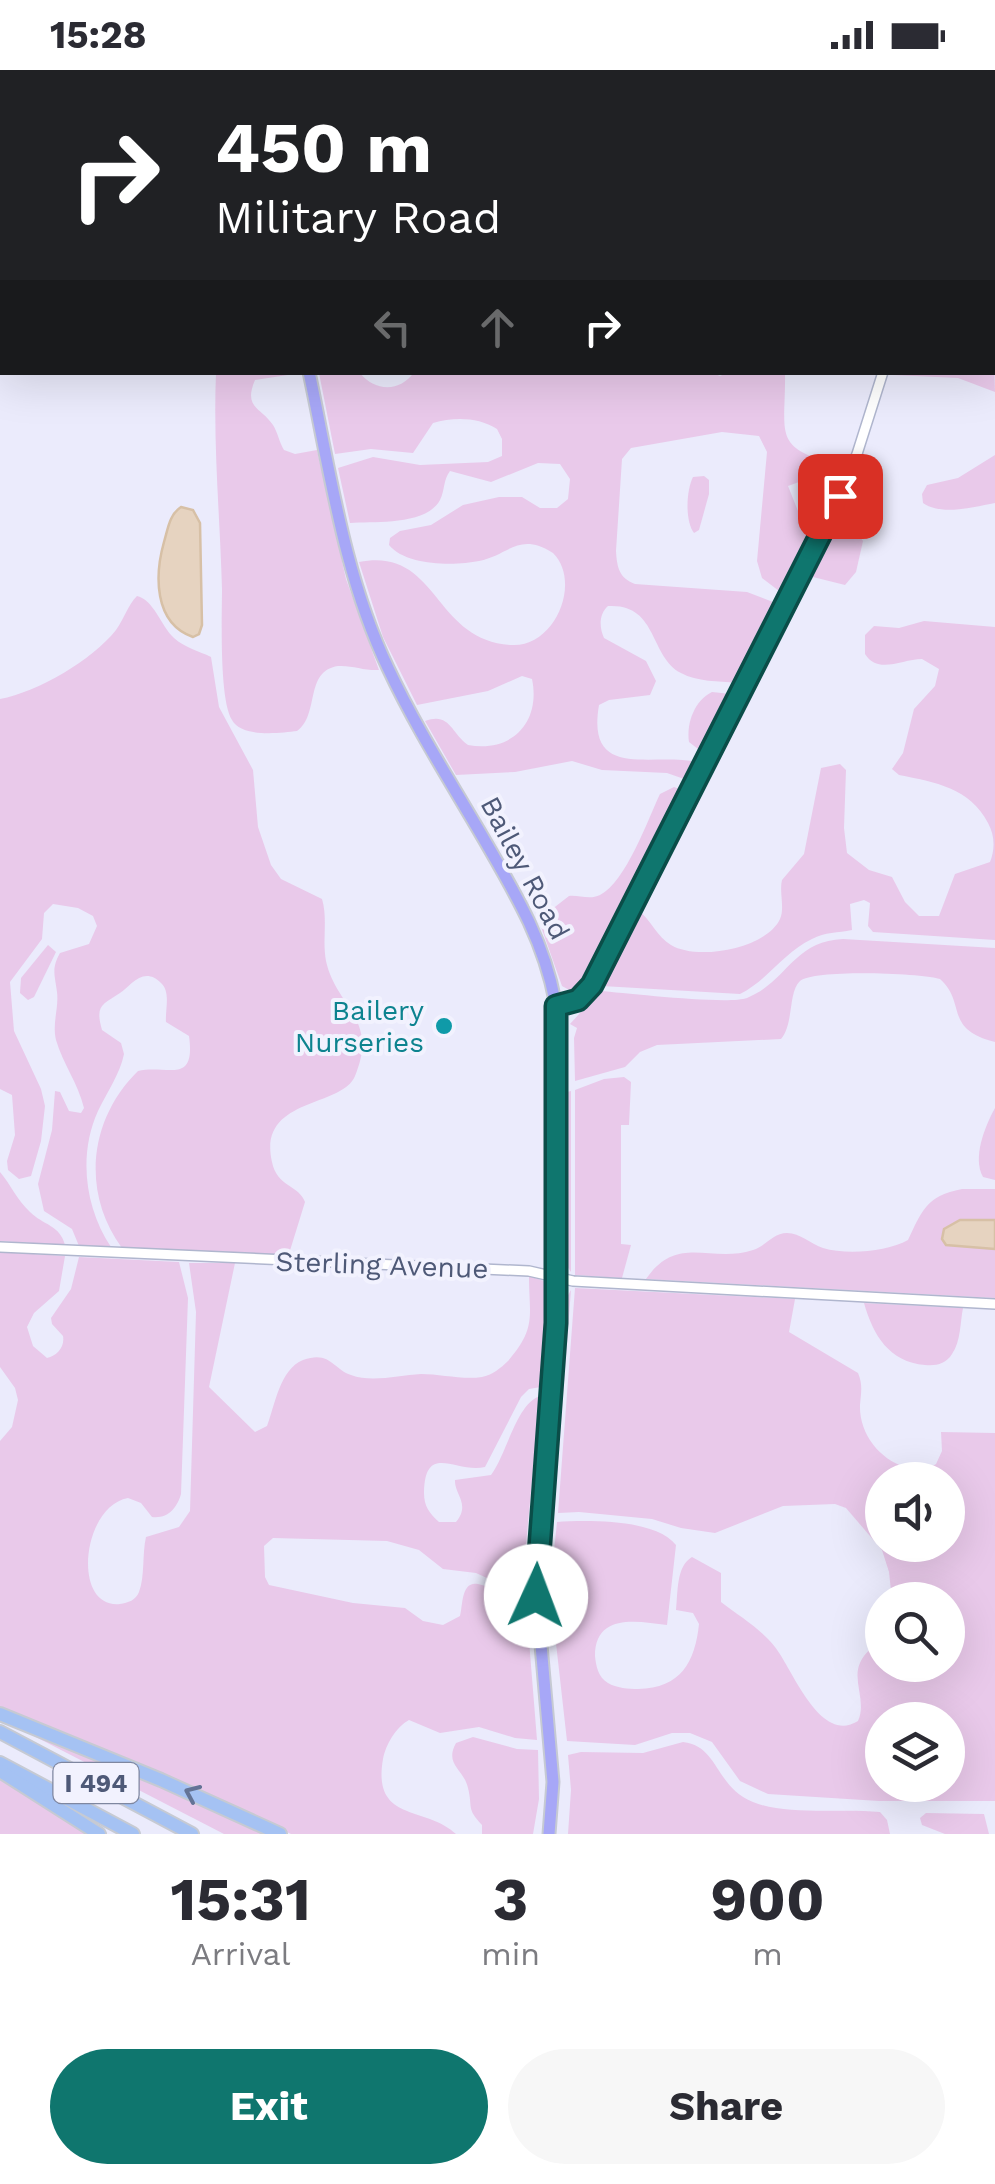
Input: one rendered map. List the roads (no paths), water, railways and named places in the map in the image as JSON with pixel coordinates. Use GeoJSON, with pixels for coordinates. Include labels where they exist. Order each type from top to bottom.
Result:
{"type":"FeatureCollection","features":[{"type":"Feature","properties":{"kind":"highway"},"geometry":{"type":"LineString","coordinates":[[0,1714],[280,1834]]}},
{"type":"Feature","properties":{"kind":"highway","name":"I 494"},"geometry":{"type":"LineString","coordinates":[[0,1732],[192,1834]]}},
{"type":"Feature","properties":{"kind":"highway"},"geometry":{"type":"LineString","coordinates":[[0,1767],[98,1834]]}},
{"type":"Feature","properties":{"kind":"highway","name":"I 494"},"geometry":{"type":"LineString","coordinates":[[0,1767],[134,1834]]}},
{"type":"Feature","properties":{"kind":"main road","name":"Bailey Road"},"geometry":{"type":"LineString","coordinates":[[310,375],[349,557],[376,641],[430,748],[530,922],[546,960],[556,1006],[558,1276],[536,1578],[553,1782],[550,1834]]}},
{"type":"Feature","properties":{"kind":"street"},"geometry":{"type":"LineString","coordinates":[[556,1006],[584,996],[598,975],[835,508],[862,442],[882,375]]}},
{"type":"Feature","properties":{"kind":"street","name":"Sterling Avenue"},"geometry":{"type":"LineString","coordinates":[[0,1247],[529,1271],[577,1282],[995,1304]]}},
{"type":"Feature","properties":{"kind":"place","name":"Bailery Nurseries"},"geometry":{"type":"Point","coordinates":[444,1026]}}]}
